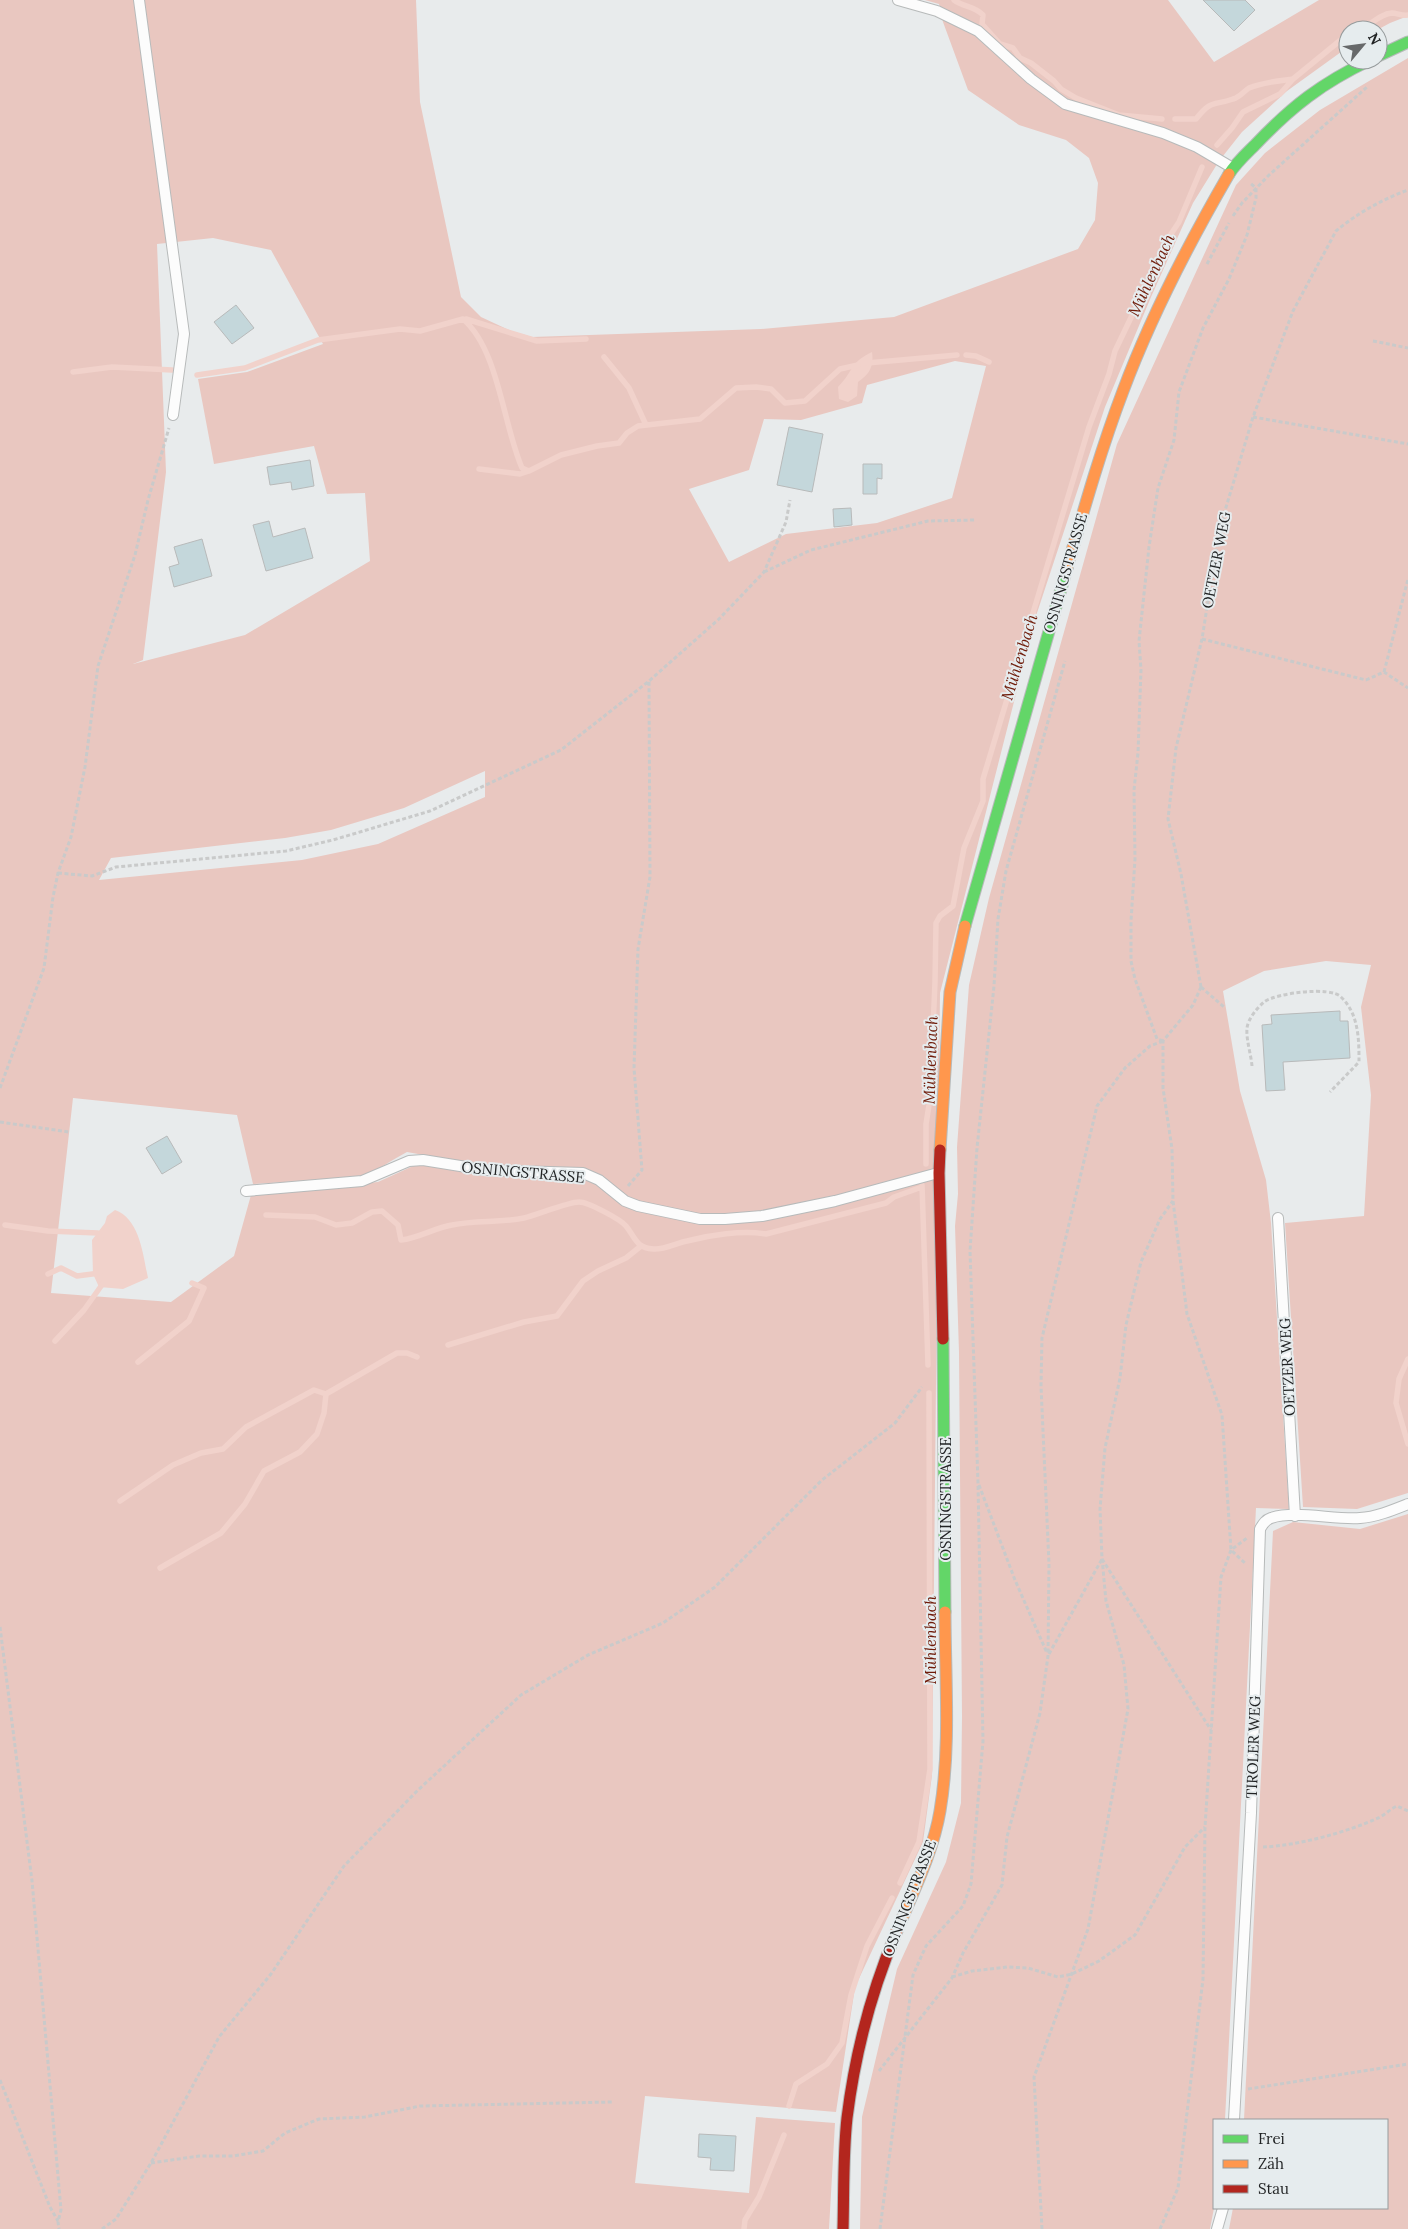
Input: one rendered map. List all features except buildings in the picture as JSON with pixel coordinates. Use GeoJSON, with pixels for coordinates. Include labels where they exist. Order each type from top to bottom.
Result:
{"type":"FeatureCollection","features":[{"type":"Feature","properties":{"kind":"main road"},"geometry":{"type":"LineString","coordinates":[[1388,51],[1408,42]]}},
{"type":"Feature","properties":{"kind":"main road","name":"OSNINGSTRASSE"},"geometry":{"type":"LineString","coordinates":[[843,2229],[848,2119],[860,2046],[870,2002],[888,1952],[928,1856],[940,1812],[945,1765],[944,1376],[939,1173],[950,992],[972,897],[1088,497],[1123,390],[1166,293],[1199,226],[1233,168],[1305,97],[1349,70]]}},
{"type":"Feature","properties":{"kind":"lane"},"geometry":{"type":"LineString","coordinates":[[139,0],[184,334],[173,415]]}},
{"type":"Feature","properties":{"kind":"lane"},"geometry":{"type":"LineString","coordinates":[[898,0],[937,11],[978,31],[1031,79],[1065,104],[1163,133],[1197,147],[1224,161],[1233,168]]}},
{"type":"Feature","properties":{"kind":"lane","name":"OSNINGSTRASSE"},"geometry":{"type":"LineString","coordinates":[[246,1191],[362,1181],[409,1161],[423,1160],[485,1170],[582,1173],[599,1180],[619,1196],[638,1206],[700,1219],[725,1219],[762,1216],[835,1201],[939,1173]]}},
{"type":"Feature","properties":{"kind":"lane","name":"OETZER WEG"},"geometry":{"type":"LineString","coordinates":[[1278,1218],[1295,1516]]}},
{"type":"Feature","properties":{"kind":"lane","name":"TIROLER WEG"},"geometry":{"type":"LineString","coordinates":[[1234,2119],[1249,1847],[1260,1529],[1264,1522],[1270,1518],[1295,1516],[1361,1518],[1408,1504]]}},
{"type":"Feature","properties":{"kind":"lane"},"geometry":{"type":"LineString","coordinates":[[1217,2229],[1223,2209]]}},
{"type":"Feature","properties":{"kind":"path"},"geometry":{"type":"LineString","coordinates":[[1203,272],[1230,221],[1242,203],[1256,188],[1368,87]]}},
{"type":"Feature","properties":{"kind":"path"},"geometry":{"type":"LineString","coordinates":[[1163,1041],[1157,1038],[1150,1023],[1135,979],[1131,953],[1130,921],[1136,843],[1134,790],[1138,753],[1142,670],[1139,642],[1149,547],[1158,488],[1174,440],[1179,392],[1202,328],[1229,279],[1247,235],[1256,198],[1256,188],[1233,168]]}},
{"type":"Feature","properties":{"kind":"path","name":"OETZER WEG"},"geometry":{"type":"LineString","coordinates":[[1201,987],[1181,874],[1168,820],[1176,748],[1202,639],[1222,522],[1253,417],[1292,311],[1336,231],[1347,222],[1396,194],[1408,190]]}},
{"type":"Feature","properties":{"kind":"path"},"geometry":{"type":"LineString","coordinates":[[1373,341],[1408,348]]}},
{"type":"Feature","properties":{"kind":"path"},"geometry":{"type":"LineString","coordinates":[[0,1088],[44,968],[58,873],[71,837],[85,767],[98,666],[135,555],[148,500],[173,415]]}},
{"type":"Feature","properties":{"kind":"path"},"geometry":{"type":"LineString","coordinates":[[1253,417],[1408,444]]}},
{"type":"Feature","properties":{"kind":"path"},"geometry":{"type":"LineString","coordinates":[[58,873],[92,876],[116,867],[286,851],[333,840],[430,811],[560,750],[649,681],[719,619],[764,572],[786,522],[790,500]]}},
{"type":"Feature","properties":{"kind":"path"},"geometry":{"type":"LineString","coordinates":[[764,572],[811,550],[928,521],[974,520]]}},
{"type":"Feature","properties":{"kind":"path"},"geometry":{"type":"LineString","coordinates":[[1384,672],[1408,578]]}},
{"type":"Feature","properties":{"kind":"path"},"geometry":{"type":"LineString","coordinates":[[1202,639],[1366,680],[1384,672]]}},
{"type":"Feature","properties":{"kind":"path"},"geometry":{"type":"LineString","coordinates":[[880,2229],[913,1975],[926,1946],[963,1906],[971,1884],[983,1741],[978,1483],[970,1251],[977,1148],[994,986],[998,919],[1006,871],[1066,656]]}},
{"type":"Feature","properties":{"kind":"path"},"geometry":{"type":"LineString","coordinates":[[1384,672],[1408,688]]}},
{"type":"Feature","properties":{"kind":"path"},"geometry":{"type":"LineString","coordinates":[[619,1196],[642,1170],[634,1068],[638,949],[650,877],[649,681]]}},
{"type":"Feature","properties":{"kind":"path"},"geometry":{"type":"LineString","coordinates":[[874,2078],[952,1978],[963,1953],[1002,1885],[1007,1837],[1040,1713],[1048,1656],[1049,1564],[1041,1386],[1042,1338],[1097,1106],[1125,1068],[1150,1046],[1163,1041],[1193,1005],[1201,987],[1224,1007]]}},
{"type":"Feature","properties":{"kind":"path"},"geometry":{"type":"LineString","coordinates":[[1252,1066],[1247,1027],[1253,1014],[1264,1002],[1278,996],[1331,992],[1341,996],[1355,1018],[1358,1032],[1359,1062],[1330,1092]]}},
{"type":"Feature","properties":{"kind":"path"},"geometry":{"type":"LineString","coordinates":[[1160,2229],[1178,2188],[1203,1979],[1205,1827],[1211,1730],[1221,1577],[1231,1550],[1222,1416],[1187,1314],[1173,1201],[1172,1149],[1163,1088],[1163,1041]]}},
{"type":"Feature","properties":{"kind":"path"},"geometry":{"type":"LineString","coordinates":[[0,1122],[69,1132]]}},
{"type":"Feature","properties":{"kind":"path"},"geometry":{"type":"LineString","coordinates":[[1042,2229],[1034,2077],[1088,1929],[1128,1709],[1124,1665],[1106,1600],[1102,1558],[1100,1509],[1105,1448],[1120,1378],[1126,1325],[1141,1262],[1160,1219],[1173,1201]]}},
{"type":"Feature","properties":{"kind":"path"},"geometry":{"type":"LineString","coordinates":[[102,2229],[116,2219],[151,2163],[219,2037],[271,1974],[344,1866],[418,1791],[521,1695],[588,1655],[663,1622],[715,1587],[822,1480],[895,1423],[910,1404],[914,1395],[932,1376],[944,1376]]}},
{"type":"Feature","properties":{"kind":"path"},"geometry":{"type":"LineString","coordinates":[[978,1483],[1015,1580],[1048,1656]]}},
{"type":"Feature","properties":{"kind":"path"},"geometry":{"type":"LineString","coordinates":[[1231,1550],[1257,1575]]}},
{"type":"Feature","properties":{"kind":"path"},"geometry":{"type":"LineString","coordinates":[[1048,1656],[1102,1558]]}},
{"type":"Feature","properties":{"kind":"path"},"geometry":{"type":"LineString","coordinates":[[1102,1558],[1211,1730]]}},
{"type":"Feature","properties":{"kind":"path"},"geometry":{"type":"LineString","coordinates":[[0,1627],[32,1881],[62,2210],[58,2222]]}},
{"type":"Feature","properties":{"kind":"path"},"geometry":{"type":"LineString","coordinates":[[1249,1847],[1273,1847],[1322,1838],[1379,1817],[1397,1806],[1408,1811]]}},
{"type":"Feature","properties":{"kind":"path"},"geometry":{"type":"LineString","coordinates":[[952,1978],[972,1971],[1007,1967],[1028,1968],[1058,1977],[1072,1974],[1099,1961],[1135,1935],[1185,1848],[1205,1827]]}},
{"type":"Feature","properties":{"kind":"path"},"geometry":{"type":"LineString","coordinates":[[1235,2091],[1408,2064]]}},
{"type":"Feature","properties":{"kind":"path"},"geometry":{"type":"LineString","coordinates":[[0,2080],[58,2222],[59,2229]]}},
{"type":"Feature","properties":{"kind":"path"},"geometry":{"type":"LineString","coordinates":[[151,2163],[199,2156],[233,2156],[263,2151],[286,2133],[319,2119],[365,2117],[420,2106],[612,2102]]}},
{"type":"Feature","properties":{"kind":"shaded area"},"geometry":{"type":"Polygon","coordinates":[[[0,0],[416,0],[420,102],[461,297],[481,317],[511,331],[532,337],[761,329],[894,317],[1078,249],[1095,220],[1098,183],[1089,158],[1066,140],[1019,125],[968,90],[943,22],[939,4],[925,0],[1168,0],[1214,62],[1319,0],[1408,0],[1408,16],[1388,24],[1388,20],[1338,20],[1338,54],[1287,91],[1242,132],[1219,161],[1193,203],[1105,407],[1035,619],[940,993],[932,1775],[923,1842],[855,1987],[836,2112],[645,2096],[635,2183],[749,2193],[756,2117],[835,2123],[829,2229],[0,2229],[0,0]],[[213,238],[157,244],[166,472],[143,660],[133,664],[245,635],[370,561],[365,493],[327,494],[314,446],[214,464],[198,379],[247,372],[323,344],[271,250],[213,238]],[[955,361],[867,385],[862,403],[801,420],[764,419],[749,470],[689,489],[729,562],[786,534],[877,523],[952,498],[986,366],[955,361]],[[485,771],[404,808],[331,830],[285,838],[111,858],[99,880],[302,860],[378,844],[485,797],[485,771]],[[73,1098],[51,1293],[171,1302],[234,1256],[251,1195],[378,1182],[413,1166],[430,1166],[489,1177],[490,1167],[407,1152],[361,1177],[253,1184],[237,1115],[73,1098]]]}},
{"type":"Feature","properties":{"kind":"shaded area"},"geometry":{"type":"Polygon","coordinates":[[[1408,58],[1408,1493],[1357,1509],[1303,1507],[1285,1223],[1364,1216],[1371,1095],[1361,1007],[1371,965],[1326,961],[1264,971],[1223,991],[1240,1091],[1266,1180],[1271,1223],[1289,1509],[1256,1508],[1225,2119],[1213,2119],[1214,2209],[1210,2229],[860,2229],[862,2117],[897,1969],[946,1862],[961,1803],[959,1352],[955,1226],[958,1194],[957,1147],[969,985],[989,898],[1117,444],[1236,185],[1265,153],[1320,110],[1408,58]]]}},
{"type":"Feature","properties":{"kind":"shaded area"},"geometry":{"type":"Polygon","coordinates":[[[872,352],[872,366],[866,376],[858,382],[857,396],[848,402],[839,399],[838,387],[855,364],[872,352]]]}},
{"type":"Feature","properties":{"kind":"shaded area"},"geometry":{"type":"Polygon","coordinates":[[[115,1210],[130,1221],[135,1229],[142,1249],[148,1278],[123,1289],[99,1287],[93,1274],[92,1240],[105,1223],[107,1216],[115,1210]]]}},
{"type":"Feature","properties":{"kind":"shaded area"},"geometry":{"type":"Polygon","coordinates":[[[1408,1514],[1408,2229],[1229,2229],[1233,2209],[1388,2209],[1388,2119],[1244,2119],[1273,1531],[1293,1522],[1360,1529],[1408,1514]]]}},
{"type":"Feature","properties":{"kind":"waterway"},"geometry":{"type":"LineString","coordinates":[[954,0],[980,12],[983,15],[982,24],[1000,44],[1013,48],[1020,58],[1031,63],[1061,89],[1076,98],[1119,115],[1162,119]]}},
{"type":"Feature","properties":{"kind":"waterway","name":"Mühlenbach"},"geometry":{"type":"LineString","coordinates":[[1376,20],[1392,13],[1408,15]]}},
{"type":"Feature","properties":{"kind":"waterway","name":"Mühlenbach"},"geometry":{"type":"LineString","coordinates":[[1217,145],[1243,112],[1280,94],[1293,79],[1338,42]]}},
{"type":"Feature","properties":{"kind":"waterway"},"geometry":{"type":"LineString","coordinates":[[1175,119],[1196,119],[1209,106],[1235,98],[1249,88],[1265,83],[1293,79]]}},
{"type":"Feature","properties":{"kind":"waterway","name":"Mühlenbach"},"geometry":{"type":"LineString","coordinates":[[926,1164],[926,1124],[930,1099],[936,923],[940,916],[953,906],[964,848],[983,801],[983,779],[1089,427],[1109,374],[1115,351],[1171,234],[1179,222],[1202,167]]}},
{"type":"Feature","properties":{"kind":"waterway"},"geometry":{"type":"LineString","coordinates":[[197,375],[245,368],[318,340],[400,329],[420,331],[463,319],[485,349],[499,389],[515,451],[522,468],[529,471],[561,455],[597,446],[619,443],[627,433],[638,426],[700,419],[736,388],[756,387],[771,389],[785,403],[805,401],[840,369],[858,365]]}},
{"type":"Feature","properties":{"kind":"waterway"},"geometry":{"type":"LineString","coordinates":[[466,319],[537,341],[586,339]]}},
{"type":"Feature","properties":{"kind":"waterway"},"geometry":{"type":"LineString","coordinates":[[867,363],[957,355]]}},
{"type":"Feature","properties":{"kind":"waterway"},"geometry":{"type":"LineString","coordinates":[[966,355],[976,356],[989,362]]}},
{"type":"Feature","properties":{"kind":"waterway"},"geometry":{"type":"LineString","coordinates":[[604,357],[629,388],[646,425]]}},
{"type":"Feature","properties":{"kind":"waterway"},"geometry":{"type":"LineString","coordinates":[[73,372],[112,367],[172,370]]}},
{"type":"Feature","properties":{"kind":"waterway"},"geometry":{"type":"LineString","coordinates":[[479,469],[520,474],[529,471]]}},
{"type":"Feature","properties":{"kind":"waterway","name":"Mühlenbach"},"geometry":{"type":"LineString","coordinates":[[922,1185],[928,1365]]}},
{"type":"Feature","properties":{"kind":"waterway"},"geometry":{"type":"LineString","coordinates":[[266,1215],[315,1217],[336,1225],[352,1223],[372,1212],[382,1211],[398,1225],[401,1240],[452,1225],[524,1218],[579,1202],[617,1219],[626,1226],[636,1241],[643,1247],[657,1249],[716,1235],[737,1233],[766,1234],[886,1203],[894,1197],[922,1187]]}},
{"type":"Feature","properties":{"kind":"waterway"},"geometry":{"type":"LineString","coordinates":[[5,1225],[48,1231],[98,1233],[101,1239]]}},
{"type":"Feature","properties":{"kind":"waterway"},"geometry":{"type":"LineString","coordinates":[[448,1345],[524,1322],[557,1316],[583,1281],[598,1271],[626,1258],[641,1246]]}},
{"type":"Feature","properties":{"kind":"waterway"},"geometry":{"type":"LineString","coordinates":[[48,1274],[61,1268],[77,1276],[100,1273]]}},
{"type":"Feature","properties":{"kind":"waterway"},"geometry":{"type":"LineString","coordinates":[[55,1341],[84,1310],[104,1282]]}},
{"type":"Feature","properties":{"kind":"waterway"},"geometry":{"type":"LineString","coordinates":[[138,1362],[189,1321],[204,1288],[192,1283]]}},
{"type":"Feature","properties":{"kind":"waterway"},"geometry":{"type":"LineString","coordinates":[[120,1501],[173,1465],[201,1453],[223,1449],[246,1427],[314,1390],[326,1394],[397,1353],[407,1353],[417,1357]]}},
{"type":"Feature","properties":{"kind":"waterway"},"geometry":{"type":"LineString","coordinates":[[1408,1359],[1399,1379],[1396,1403],[1408,1444]]}},
{"type":"Feature","properties":{"kind":"waterway","name":"Mühlenbach"},"geometry":{"type":"LineString","coordinates":[[900,1883],[919,1842],[930,1769],[929,1393]]}},
{"type":"Feature","properties":{"kind":"waterway"},"geometry":{"type":"LineString","coordinates":[[160,1568],[221,1533],[245,1504],[264,1471],[300,1452],[317,1434],[324,1413],[326,1394]]}},
{"type":"Feature","properties":{"kind":"waterway","name":"Mühlenbach"},"geometry":{"type":"LineString","coordinates":[[789,2106],[796,2084],[827,2064],[842,2043],[851,1995],[867,1946],[892,1898]]}},
{"type":"Feature","properties":{"kind":"waterway","name":"Mühlenbach"},"geometry":{"type":"LineString","coordinates":[[744,2229],[745,2220],[759,2197],[784,2135]]}},
{"type":"Feature","properties":{"kind":"traffic: fast"},"geometry":{"type":"LineString","coordinates":[[1388,51],[1408,42]]}},
{"type":"Feature","properties":{"kind":"traffic: fast"},"geometry":{"type":"LineString","coordinates":[[1229,174],[1245,155],[1295,107],[1308,96],[1351,70]]}},
{"type":"Feature","properties":{"kind":"traffic: fast"},"geometry":{"type":"LineString","coordinates":[[965,926],[1067,568]]}},
{"type":"Feature","properties":{"kind":"traffic: fast"},"geometry":{"type":"LineString","coordinates":[[943,1339],[945,1612]]}},
{"type":"Feature","properties":{"kind":"traffic: slow"},"geometry":{"type":"LineString","coordinates":[[1067,568],[1100,457],[1134,363],[1172,280],[1229,174]]}},
{"type":"Feature","properties":{"kind":"traffic: slow"},"geometry":{"type":"LineString","coordinates":[[940,1150],[950,992],[965,926]]}},
{"type":"Feature","properties":{"kind":"traffic: slow"},"geometry":{"type":"LineString","coordinates":[[896,1933],[927,1858],[940,1811],[945,1762],[947,1712],[945,1612]]}},
{"type":"Feature","properties":{"kind":"traffic: jam"},"geometry":{"type":"LineString","coordinates":[[940,1150],[943,1339]]}},
{"type":"Feature","properties":{"kind":"traffic: jam"},"geometry":{"type":"LineString","coordinates":[[843,2229],[844,2159],[850,2094],[865,2024],[879,1978],[896,1933]]}}]}
